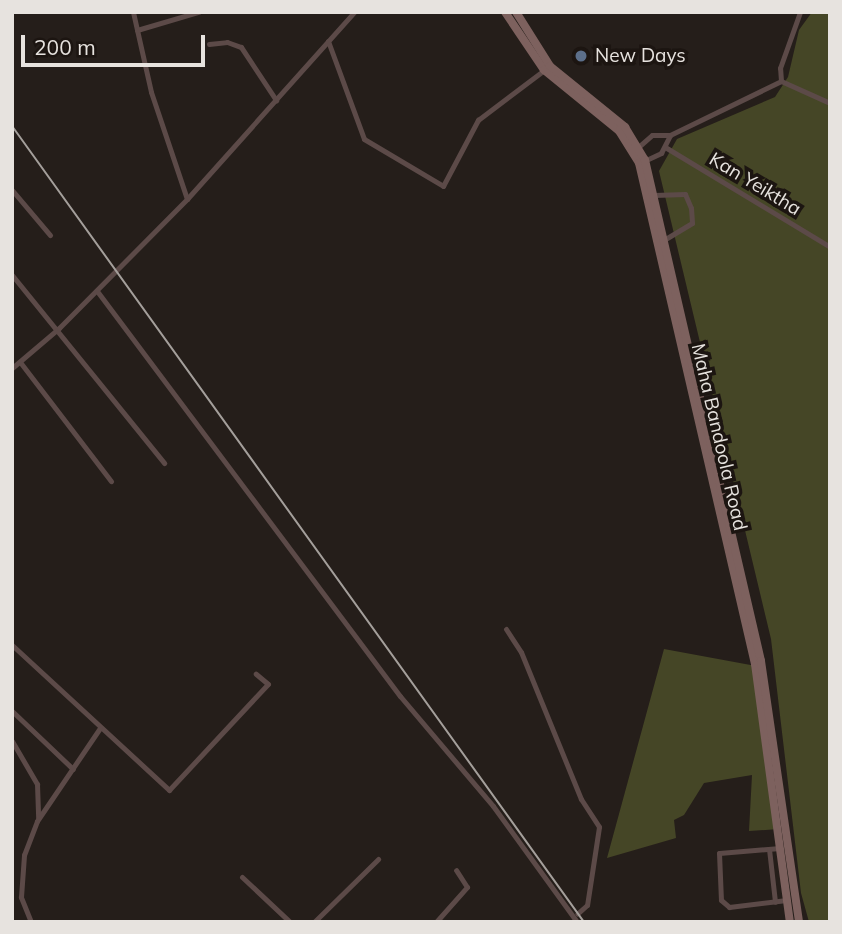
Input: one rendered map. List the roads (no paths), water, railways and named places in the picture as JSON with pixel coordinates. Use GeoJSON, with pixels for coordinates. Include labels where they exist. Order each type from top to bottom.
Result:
{"type":"FeatureCollection","features":[{"type":"Feature","properties":{"kind":"main road","name":"Maha Bandoola Road"},"geometry":{"type":"LineString","coordinates":[[505,12],[547,68],[625,127],[654,195],[766,683],[799,922]]}},
{"type":"Feature","properties":{"kind":"main road","name":"Maha Bandoola Road"},"geometry":{"type":"LineString","coordinates":[[516,12],[547,68]]}},
{"type":"Feature","properties":{"kind":"main road","name":"Maha Bandoola Road"},"geometry":{"type":"LineString","coordinates":[[642,162],[755,664],[790,922]]}},
{"type":"Feature","properties":{"kind":"street"},"geometry":{"type":"LineString","coordinates":[[133,12],[151,92],[187,199]]}},
{"type":"Feature","properties":{"kind":"street"},"geometry":{"type":"LineString","coordinates":[[137,30],[198,12]]}},
{"type":"Feature","properties":{"kind":"street"},"geometry":{"type":"LineString","coordinates":[[12,368],[59,328],[187,199],[354,12]]}},
{"type":"Feature","properties":{"kind":"street"},"geometry":{"type":"LineString","coordinates":[[781,81],[780,68],[800,12]]}},
{"type":"Feature","properties":{"kind":"street"},"geometry":{"type":"LineString","coordinates":[[328,41],[364,139],[443,186],[478,120],[547,68]]}},
{"type":"Feature","properties":{"kind":"street"},"geometry":{"type":"LineString","coordinates":[[209,44],[227,42],[241,47],[276,100]]}},
{"type":"Feature","properties":{"kind":"street"},"geometry":{"type":"LineString","coordinates":[[781,81],[830,103]]}},
{"type":"Feature","properties":{"kind":"street"},"geometry":{"type":"LineString","coordinates":[[636,148],[652,135],[670,135],[781,81]]}},
{"type":"Feature","properties":{"kind":"street"},"geometry":{"type":"LineString","coordinates":[[642,162],[665,147],[670,135]]}},
{"type":"Feature","properties":{"kind":"street","name":"Kan Yeiktha"},"geometry":{"type":"LineString","coordinates":[[665,147],[830,247]]}},
{"type":"Feature","properties":{"kind":"street"},"geometry":{"type":"LineString","coordinates":[[12,190],[50,235]]}},
{"type":"Feature","properties":{"kind":"street"},"geometry":{"type":"LineString","coordinates":[[654,195],[685,194],[691,208],[692,223],[664,240]]}},
{"type":"Feature","properties":{"kind":"street"},"geometry":{"type":"LineString","coordinates":[[12,275],[59,328],[164,463]]}},
{"type":"Feature","properties":{"kind":"street"},"geometry":{"type":"LineString","coordinates":[[97,290],[400,696],[494,806],[577,922]]}},
{"type":"Feature","properties":{"kind":"street"},"geometry":{"type":"LineString","coordinates":[[20,362],[111,481]]}},
{"type":"Feature","properties":{"kind":"street"},"geometry":{"type":"LineString","coordinates":[[506,629],[522,652],[581,799],[598,827],[587,905],[577,914]]}},
{"type":"Feature","properties":{"kind":"street"},"geometry":{"type":"LineString","coordinates":[[12,645],[169,790],[268,684],[256,674]]}},
{"type":"Feature","properties":{"kind":"street"},"geometry":{"type":"LineString","coordinates":[[12,711],[73,769]]}},
{"type":"Feature","properties":{"kind":"street"},"geometry":{"type":"LineString","coordinates":[[31,922],[23,904],[20,873],[37,821],[100,728]]}},
{"type":"Feature","properties":{"kind":"street"},"geometry":{"type":"LineString","coordinates":[[12,741],[37,784],[37,821]]}},
{"type":"Feature","properties":{"kind":"street"},"geometry":{"type":"LineString","coordinates":[[780,848],[719,853],[721,900],[729,907],[787,900]]}},
{"type":"Feature","properties":{"kind":"street"},"geometry":{"type":"LineString","coordinates":[[769,849],[775,902]]}},
{"type":"Feature","properties":{"kind":"street"},"geometry":{"type":"LineString","coordinates":[[314,922],[378,859]]}},
{"type":"Feature","properties":{"kind":"street"},"geometry":{"type":"LineString","coordinates":[[436,922],[467,887],[456,870]]}},
{"type":"Feature","properties":{"kind":"street"},"geometry":{"type":"LineString","coordinates":[[242,877],[290,922]]}},
{"type":"Feature","properties":{"kind":"railway"},"geometry":{"type":"LineString","coordinates":[[12,126],[584,922]]}},
{"type":"Feature","properties":{"kind":"place","name":"New Days"},"geometry":{"type":"Point","coordinates":[581,56]}}]}
